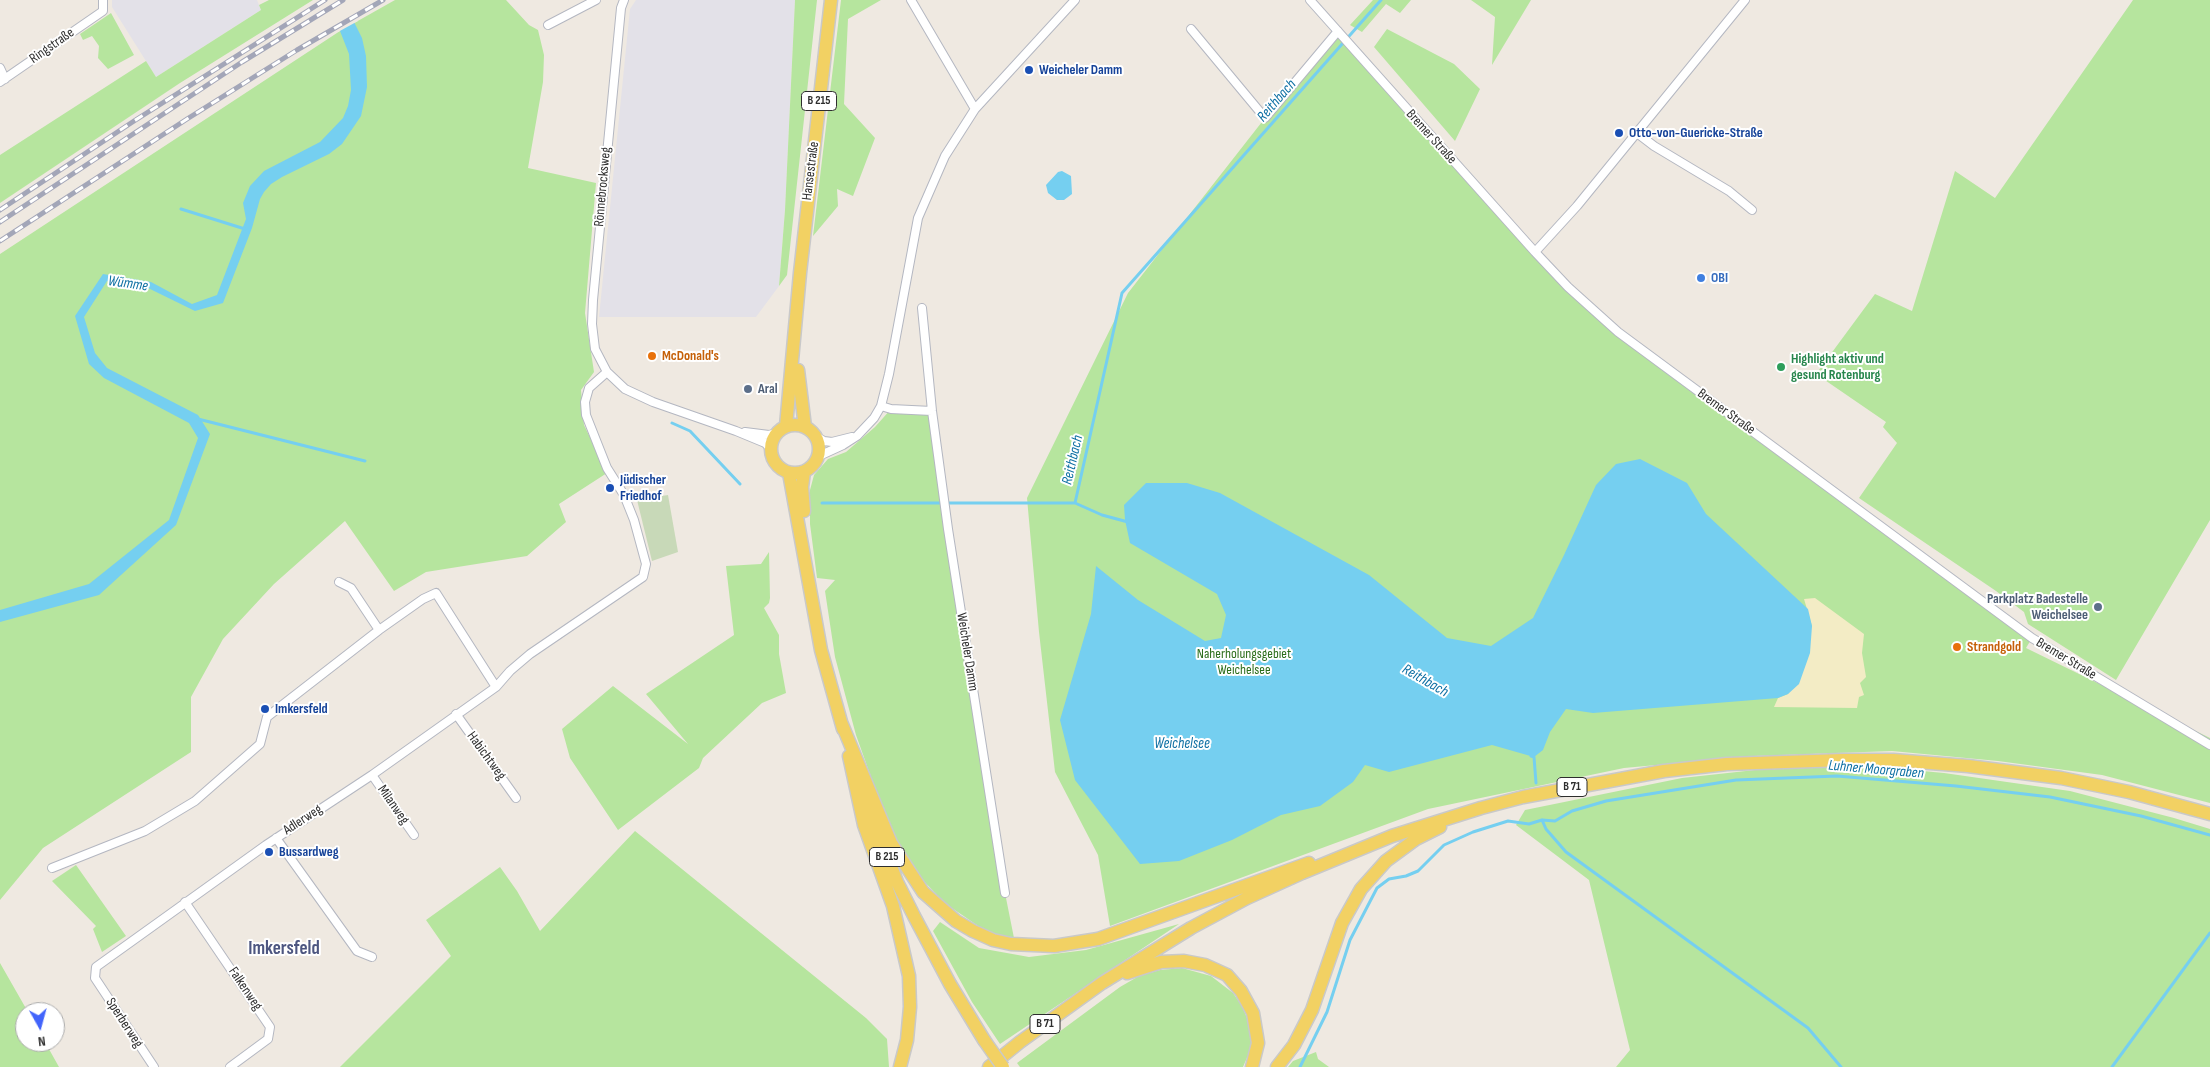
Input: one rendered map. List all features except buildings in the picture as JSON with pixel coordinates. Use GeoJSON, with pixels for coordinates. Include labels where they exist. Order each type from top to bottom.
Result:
{"type":"FeatureCollection","features":[{"type":"Feature","properties":{"kind":"main road","name":"Hansestraße"},"geometry":{"type":"LineString","coordinates":[[782,430],[795,343],[802,255],[831,0]]}},
{"type":"Feature","properties":{"kind":"main road","name":"Hansestraße"},"geometry":{"type":"LineString","coordinates":[[795,343],[805,427]]}},
{"type":"Feature","properties":{"kind":"main road"},"geometry":{"type":"LineString","coordinates":[[797,424],[805,427],[817,437],[820,447],[819,456],[814,465],[804,472],[789,473],[777,465],[771,449],[782,430],[797,424]]}},
{"type":"Feature","properties":{"kind":"main road","name":"B 215"},"geometry":{"type":"LineString","coordinates":[[804,472],[802,487],[806,561]]}},
{"type":"Feature","properties":{"kind":"main road","name":"B 215"},"geometry":{"type":"LineString","coordinates":[[789,473],[821,650],[867,809],[897,882],[937,962],[1002,1067]]}},
{"type":"Feature","properties":{"kind":"main road"},"geometry":{"type":"LineString","coordinates":[[841,722],[891,843],[923,892],[956,921],[993,940],[1011,944],[1054,946],[1098,938],[1292,868],[1352,852]]}},
{"type":"Feature","properties":{"kind":"main road"},"geometry":{"type":"LineString","coordinates":[[841,722],[864,825],[894,906],[908,968],[910,1007],[900,1067]]}},
{"type":"Feature","properties":{"kind":"main road","name":"B 71"},"geometry":{"type":"LineString","coordinates":[[989,1067],[1020,1042],[1102,983],[1191,928],[1247,898],[1392,836],[1481,808],[1549,791],[1664,771],[1756,762],[1893,760],[1968,766],[2060,778],[2129,792],[2210,814]]}},
{"type":"Feature","properties":{"kind":"main road"},"geometry":{"type":"LineString","coordinates":[[1277,1067],[1294,1045],[1312,1010],[1342,923],[1361,889],[1386,861],[1416,839],[1481,808]]}},
{"type":"Feature","properties":{"kind":"main road"},"geometry":{"type":"LineString","coordinates":[[1102,983],[1162,962],[1184,961],[1205,965],[1227,976],[1242,991],[1253,1013],[1258,1043],[1252,1067]]}},
{"type":"Feature","properties":{"kind":"street","name":"Ringstraße"},"geometry":{"type":"LineString","coordinates":[[3,80],[103,11],[103,0]]}},
{"type":"Feature","properties":{"kind":"street"},"geometry":{"type":"LineString","coordinates":[[548,25],[596,0]]}},
{"type":"Feature","properties":{"kind":"street","name":"Rönnebrocksweg"},"geometry":{"type":"LineString","coordinates":[[624,0],[621,8],[592,306],[592,331],[595,350],[607,372],[625,389],[736,431],[765,443],[771,449]]}},
{"type":"Feature","properties":{"kind":"street"},"geometry":{"type":"LineString","coordinates":[[911,0],[975,109]]}},
{"type":"Feature","properties":{"kind":"street"},"geometry":{"type":"LineString","coordinates":[[819,456],[857,436],[874,418],[881,406],[889,374],[918,218],[945,156],[975,109],[1075,0]]}},
{"type":"Feature","properties":{"kind":"street","name":"Bremer Straße"},"geometry":{"type":"LineString","coordinates":[[1310,0],[1535,252],[1568,287],[1618,332],[2032,638],[2210,745]]}},
{"type":"Feature","properties":{"kind":"street"},"geometry":{"type":"LineString","coordinates":[[1535,252],[1577,206],[1745,0]]}},
{"type":"Feature","properties":{"kind":"street"},"geometry":{"type":"LineString","coordinates":[[1191,29],[1265,118],[1339,33]]}},
{"type":"Feature","properties":{"kind":"street"},"geometry":{"type":"LineString","coordinates":[[0,68],[3,80]]}},
{"type":"Feature","properties":{"kind":"street"},"geometry":{"type":"LineString","coordinates":[[1636,133],[1729,191],[1752,210]]}},
{"type":"Feature","properties":{"kind":"street","name":"Weicheler Damm"},"geometry":{"type":"LineString","coordinates":[[922,308],[932,411],[946,512],[1005,893]]}},
{"type":"Feature","properties":{"kind":"street"},"geometry":{"type":"LineString","coordinates":[[52,868],[145,831],[195,801],[260,744],[267,716],[380,630],[423,599],[436,592],[496,687],[510,671],[530,654],[643,577],[646,564],[634,520],[624,495],[607,468],[586,415],[584,402],[589,388],[607,372]]}},
{"type":"Feature","properties":{"kind":"street"},"geometry":{"type":"LineString","coordinates":[[881,406],[890,409],[932,411]]}},
{"type":"Feature","properties":{"kind":"street","name":"Rönnebrocksweg"},"geometry":{"type":"LineString","coordinates":[[736,431],[769,435],[782,430]]}},
{"type":"Feature","properties":{"kind":"street"},"geometry":{"type":"LineString","coordinates":[[817,437],[824,441],[832,442],[857,436]]}},
{"type":"Feature","properties":{"kind":"street"},"geometry":{"type":"LineString","coordinates":[[339,582],[351,588],[380,630]]}},
{"type":"Feature","properties":{"kind":"street","name":"Adlerweg"},"geometry":{"type":"LineString","coordinates":[[95,978],[96,967],[185,902],[276,838],[372,775],[496,687]]}},
{"type":"Feature","properties":{"kind":"street","name":"Habichtweg"},"geometry":{"type":"LineString","coordinates":[[456,714],[516,798]]}},
{"type":"Feature","properties":{"kind":"street","name":"Milanweg"},"geometry":{"type":"LineString","coordinates":[[372,775],[414,835]]}},
{"type":"Feature","properties":{"kind":"street"},"geometry":{"type":"LineString","coordinates":[[276,838],[357,951],[372,958]]}},
{"type":"Feature","properties":{"kind":"street","name":"Falkenweg"},"geometry":{"type":"LineString","coordinates":[[185,902],[270,1027],[268,1039],[230,1067]]}},
{"type":"Feature","properties":{"kind":"street","name":"Sperberweg"},"geometry":{"type":"LineString","coordinates":[[95,978],[154,1067]]}},
{"type":"Feature","properties":{"kind":"shaded area"},"geometry":{"type":"Polygon","coordinates":[[[112,0],[257,0],[261,10],[156,77],[112,7],[112,0]]]}},
{"type":"Feature","properties":{"kind":"shaded area"},"geometry":{"type":"Polygon","coordinates":[[[636,0],[795,0],[785,210],[779,286],[756,317],[599,317],[630,9],[636,0]]]}},
{"type":"Feature","properties":{"kind":"green space"},"geometry":{"type":"Polygon","coordinates":[[[269,0],[313,0],[180,83],[0,203],[0,155],[146,61],[156,77],[261,10],[259,5],[269,0]]]}},
{"type":"Feature","properties":{"kind":"green space"},"geometry":{"type":"Polygon","coordinates":[[[395,0],[506,0],[529,25],[538,30],[544,55],[543,82],[528,168],[596,183],[585,313],[594,372],[581,390],[584,425],[607,473],[559,504],[566,522],[527,556],[426,572],[394,591],[345,521],[274,584],[223,639],[191,697],[191,752],[43,848],[0,900],[0,254],[340,31],[395,0]]]}},
{"type":"Feature","properties":{"kind":"green space"},"geometry":{"type":"Polygon","coordinates":[[[795,0],[817,0],[787,275],[779,286],[785,210],[795,0]]]}},
{"type":"Feature","properties":{"kind":"green space"},"geometry":{"type":"Polygon","coordinates":[[[841,0],[881,0],[848,19],[844,104],[875,138],[853,196],[837,189],[838,206],[813,236],[841,0]]]}},
{"type":"Feature","properties":{"kind":"green space"},"geometry":{"type":"Polygon","coordinates":[[[1373,0],[1411,0],[1400,13],[1386,4],[1362,32],[1350,25],[1373,0]]]}},
{"type":"Feature","properties":{"kind":"green space"},"geometry":{"type":"Polygon","coordinates":[[[1471,0],[1531,0],[1492,65],[1495,17],[1471,0]]]}},
{"type":"Feature","properties":{"kind":"green space"},"geometry":{"type":"Polygon","coordinates":[[[2133,0],[2210,0],[2210,520],[2116,680],[2028,624],[2024,612],[1996,591],[1859,498],[1897,443],[1883,427],[1886,422],[1816,374],[1875,294],[1912,311],[1955,171],[1995,198],[2133,0]]]}},
{"type":"Feature","properties":{"kind":"green space"},"geometry":{"type":"Polygon","coordinates":[[[111,13],[134,55],[108,69],[98,58],[99,46],[92,36],[83,40],[80,34],[111,13]]]}},
{"type":"Feature","properties":{"kind":"green space"},"geometry":{"type":"Polygon","coordinates":[[[1387,29],[1454,64],[1480,89],[1455,141],[1374,47],[1387,29]]]}},
{"type":"Feature","properties":{"kind":"green space","name":"Naherholungsgebiet Weichelsee"},"geometry":{"type":"Polygon","coordinates":[[[1338,31],[1504,220],[1618,332],[2032,638],[2026,648],[2210,738],[2210,803],[2102,775],[1998,761],[1892,751],[1754,756],[1624,768],[1428,809],[1110,926],[1098,855],[1055,772],[1039,632],[1027,498],[1128,293],[1265,118],[1338,31]]]}},
{"type":"Feature","properties":{"kind":"green space"},"geometry":{"type":"Polygon","coordinates":[[[891,409],[932,411],[1005,893],[1014,938],[990,934],[946,904],[911,868],[891,833],[856,735],[835,657],[825,591],[835,580],[817,578],[810,524],[810,490],[814,475],[828,459],[846,452],[875,427],[891,409]]]}},
{"type":"Feature","properties":{"kind":"green space"},"geometry":{"type":"Polygon","coordinates":[[[668,495],[678,552],[652,561],[637,500],[668,495]]]}},
{"type":"Feature","properties":{"kind":"green space"},"geometry":{"type":"Polygon","coordinates":[[[769,552],[770,598],[769,603],[764,608],[779,635],[779,654],[786,693],[762,703],[703,758],[699,768],[618,830],[570,758],[562,729],[613,686],[688,744],[646,694],[734,635],[726,566],[761,564],[769,552]]]}},
{"type":"Feature","properties":{"kind":"green space"},"geometry":{"type":"Polygon","coordinates":[[[1824,767],[1901,769],[1944,773],[2070,791],[2210,829],[2210,1067],[1616,1067],[1630,1050],[1589,880],[1516,825],[1525,810],[1682,778],[1755,770],[1824,767]]]}},
{"type":"Feature","properties":{"kind":"green space"},"geometry":{"type":"Polygon","coordinates":[[[635,831],[866,1018],[887,1039],[889,1067],[340,1067],[451,956],[426,920],[500,867],[517,891],[540,931],[635,831]]]}},
{"type":"Feature","properties":{"kind":"green space"},"geometry":{"type":"Polygon","coordinates":[[[76,865],[126,936],[102,952],[93,929],[96,926],[52,881],[76,865]]]}},
{"type":"Feature","properties":{"kind":"green space"},"geometry":{"type":"Polygon","coordinates":[[[940,922],[979,948],[1029,957],[1086,950],[1179,924],[1000,1044],[972,1002],[933,931],[940,922]]]}},
{"type":"Feature","properties":{"kind":"green space"},"geometry":{"type":"Polygon","coordinates":[[[0,963],[22,1002],[15,1002],[15,1052],[51,1052],[59,1067],[0,1067],[0,963]]]}},
{"type":"Feature","properties":{"kind":"green space"},"geometry":{"type":"Polygon","coordinates":[[[1182,968],[1211,976],[1233,993],[1242,1006],[1251,1028],[1252,1046],[1243,1067],[1020,1067],[1017,1063],[1120,987],[1139,976],[1160,970],[1182,968]]]}},
{"type":"Feature","properties":{"kind":"green space"},"geometry":{"type":"Polygon","coordinates":[[[1316,1052],[1318,1059],[1329,1067],[1288,1067],[1293,1061],[1316,1052]]]}},
{"type":"Feature","properties":{"kind":"sand"},"geometry":{"type":"Polygon","coordinates":[[[1815,598],[1864,634],[1862,653],[1866,677],[1860,683],[1864,695],[1859,697],[1857,708],[1774,707],[1778,698],[1788,694],[1812,626],[1804,599],[1815,598]]]}},
{"type":"Feature","properties":{"kind":"water","name":"Wümme"},"geometry":{"type":"Polygon","coordinates":[[[324,0],[343,0],[362,38],[366,56],[367,87],[361,116],[342,144],[329,154],[282,177],[271,184],[264,192],[223,303],[195,311],[148,288],[107,281],[84,317],[95,353],[107,368],[198,415],[210,434],[176,525],[99,595],[0,622],[0,610],[89,584],[169,520],[198,438],[189,423],[104,378],[89,364],[75,316],[103,274],[151,282],[192,304],[217,295],[246,219],[243,203],[250,186],[264,171],[320,142],[343,118],[348,106],[351,90],[349,54],[324,0]]]}},
{"type":"Feature","properties":{"kind":"water"},"geometry":{"type":"Polygon","coordinates":[[[1062,171],[1071,176],[1072,194],[1064,200],[1057,200],[1048,193],[1046,185],[1058,172],[1062,171]]]}},
{"type":"Feature","properties":{"kind":"water","name":"Weichelsee"},"geometry":{"type":"Polygon","coordinates":[[[1640,459],[1687,483],[1706,514],[1808,609],[1812,626],[1810,653],[1799,684],[1788,694],[1778,698],[1593,713],[1566,709],[1550,732],[1543,750],[1534,757],[1492,745],[1389,772],[1365,765],[1353,782],[1320,806],[1281,815],[1232,840],[1179,861],[1140,864],[1075,780],[1060,720],[1091,614],[1096,566],[1138,600],[1205,641],[1221,638],[1226,615],[1217,594],[1130,543],[1124,505],[1146,483],[1187,483],[1220,493],[1369,575],[1447,638],[1491,646],[1533,618],[1596,485],[1616,464],[1640,459]]]}},
{"type":"Feature","properties":{"kind":"pier"},"geometry":{"type":"Polygon","coordinates":[[[322,0],[346,0],[358,21],[338,32],[322,0]]]}},
{"type":"Feature","properties":{"kind":"waterway","name":"Reithbach"},"geometry":{"type":"LineString","coordinates":[[1128,522],[1102,515],[1075,503],[1122,293],[1381,0]]}},
{"type":"Feature","properties":{"kind":"waterway"},"geometry":{"type":"LineString","coordinates":[[181,209],[245,229]]}},
{"type":"Feature","properties":{"kind":"waterway"},"geometry":{"type":"LineString","coordinates":[[198,419],[365,461]]}},
{"type":"Feature","properties":{"kind":"waterway"},"geometry":{"type":"LineString","coordinates":[[672,423],[690,431],[740,484]]}},
{"type":"Feature","properties":{"kind":"waterway"},"geometry":{"type":"LineString","coordinates":[[822,503],[1075,503]]}},
{"type":"Feature","properties":{"kind":"waterway","name":"Reithbach"},"geometry":{"type":"LineString","coordinates":[[1531,756],[1534,757],[1536,783]]}},
{"type":"Feature","properties":{"kind":"waterway","name":"Luhner Moorgraben"},"geometry":{"type":"LineString","coordinates":[[1300,1067],[1327,1012],[1350,940],[1377,888],[1389,879],[1406,876],[1418,871],[1444,845],[1473,832],[1508,821],[1529,824],[1542,820],[1555,821],[1572,811],[1606,801],[1736,780],[1837,776],[1956,786],[2050,797],[2141,816],[2210,835]]}},
{"type":"Feature","properties":{"kind":"waterway"},"geometry":{"type":"LineString","coordinates":[[1542,820],[1546,829],[1566,852],[1808,1028],[1841,1067]]}},
{"type":"Feature","properties":{"kind":"waterway"},"geometry":{"type":"LineString","coordinates":[[2112,1067],[2210,933]]}},
{"type":"Feature","properties":{"kind":"railway"},"geometry":{"type":"LineString","coordinates":[[0,210],[134,121],[325,0]]}},
{"type":"Feature","properties":{"kind":"railway"},"geometry":{"type":"LineString","coordinates":[[0,222],[242,62],[343,0]]}},
{"type":"Feature","properties":{"kind":"railway"},"geometry":{"type":"LineString","coordinates":[[0,241],[187,119],[297,50],[383,0]]}},
{"type":"Feature","properties":{"kind":"place","name":"Weicheler Damm"},"geometry":{"type":"Point","coordinates":[1029,70]}},
{"type":"Feature","properties":{"kind":"place","name":"Otto-von-Guericke-Straße"},"geometry":{"type":"Point","coordinates":[1619,133]}},
{"type":"Feature","properties":{"kind":"place","name":"OBI"},"geometry":{"type":"Point","coordinates":[1701,278]}},
{"type":"Feature","properties":{"kind":"place","name":"McDonald's"},"geometry":{"type":"Point","coordinates":[652,356]}},
{"type":"Feature","properties":{"kind":"place","name":"Highlight aktiv und gesund Rotenburg"},"geometry":{"type":"Point","coordinates":[1781,367]}},
{"type":"Feature","properties":{"kind":"place","name":"Aral"},"geometry":{"type":"Point","coordinates":[748,389]}},
{"type":"Feature","properties":{"kind":"place","name":"Jüdischer Friedhof"},"geometry":{"type":"Point","coordinates":[610,488]}},
{"type":"Feature","properties":{"kind":"place","name":"Parkplatz Badestelle Weichelsee"},"geometry":{"type":"Point","coordinates":[2098,607]}},
{"type":"Feature","properties":{"kind":"place","name":"Strandgold"},"geometry":{"type":"Point","coordinates":[1957,647]}},
{"type":"Feature","properties":{"kind":"place","name":"Imkersfeld"},"geometry":{"type":"Point","coordinates":[265,709]}},
{"type":"Feature","properties":{"kind":"place","name":"Bussardweg"},"geometry":{"type":"Point","coordinates":[269,852]}},
{"type":"Feature","properties":{"kind":"district","name":"Imkersfeld"},"geometry":{"type":"Point","coordinates":[284,949]}}]}
